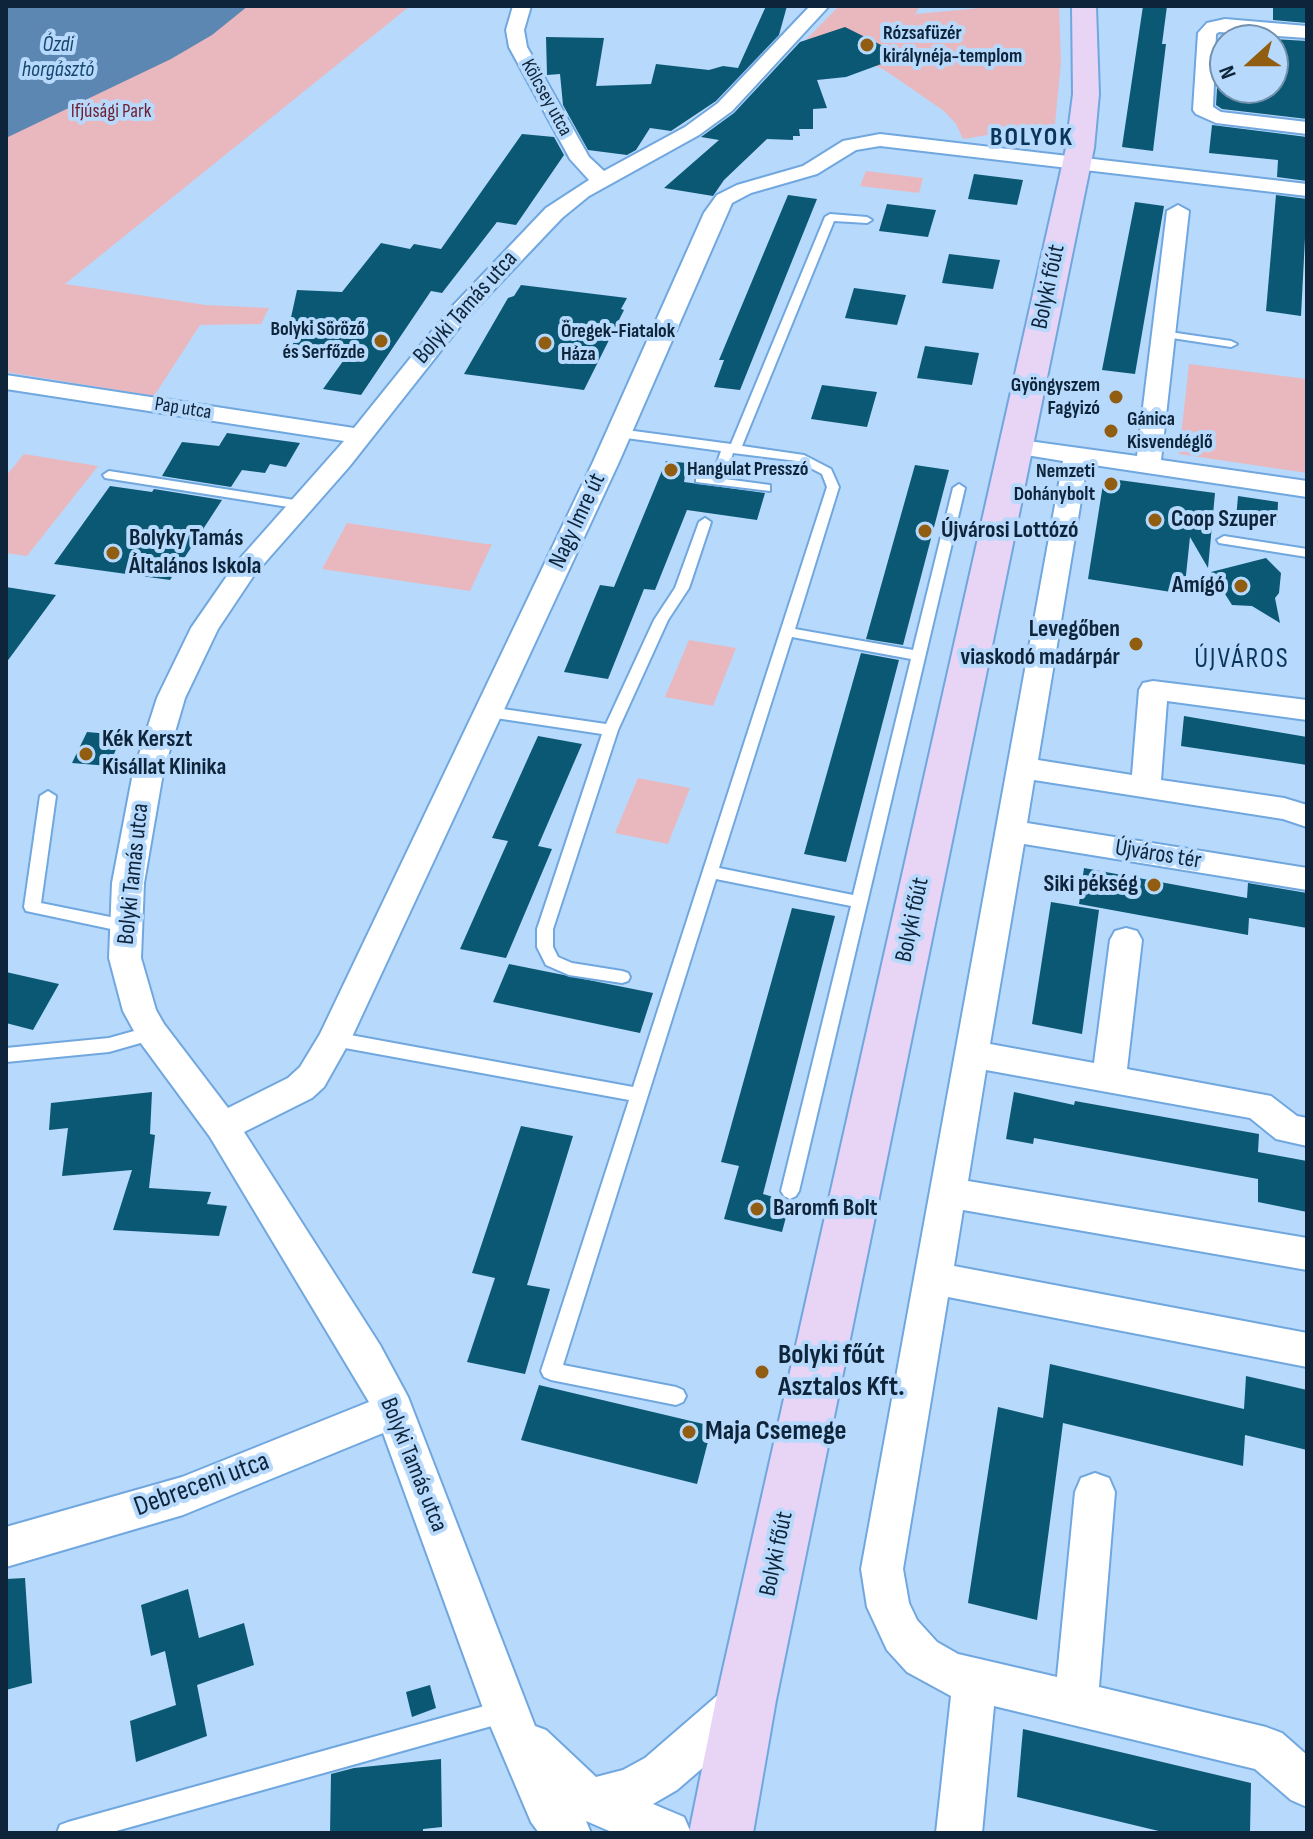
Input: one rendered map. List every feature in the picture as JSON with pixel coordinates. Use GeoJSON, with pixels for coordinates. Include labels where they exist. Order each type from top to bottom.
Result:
{"type":"FeatureCollection","features":[{"type":"Feature","properties":{"kind":"main road","name":"Bolyki főút"},"geometry":{"type":"LineString","coordinates":[[721,1833],[746,1700],[1076,162],[1086,94],[1084,6]]}},
{"type":"Feature","properties":{"kind":"street","name":"Kölcsey utca"},"geometry":{"type":"LineString","coordinates":[[522,6],[515,30],[518,47],[580,159],[592,173],[603,179]]}},
{"type":"Feature","properties":{"kind":"street","name":"Bolyki Tamás utca"},"geometry":{"type":"LineString","coordinates":[[580,1817],[547,1806],[509,1718],[394,1410],[366,1357],[222,1127],[152,1033],[132,988],[125,958],[125,926],[143,794],[171,698],[219,604],[245,569],[457,315],[539,227],[603,179],[673,143],[725,107],[820,6]]}},
{"type":"Feature","properties":{"kind":"street"},"geometry":{"type":"LineString","coordinates":[[1307,32],[1225,25],[1213,27],[1207,33],[1203,110],[1216,117],[1307,128]]}},
{"type":"Feature","properties":{"kind":"street","name":"Nagy Imre út"},"geometry":{"type":"LineString","coordinates":[[222,1127],[300,1088],[312,1077],[334,1039],[619,433],[715,213],[724,199],[744,189],[810,170],[850,145],[896,140],[1307,190]]}},
{"type":"Feature","properties":{"kind":"street"},"geometry":{"type":"LineString","coordinates":[[1148,466],[1178,211]]}},
{"type":"Feature","properties":{"kind":"street","name":"Pap utca"},"geometry":{"type":"LineString","coordinates":[[6,382],[359,436]]}},
{"type":"Feature","properties":{"kind":"street"},"geometry":{"type":"LineString","coordinates":[[1014,446],[1307,489]]}},
{"type":"Feature","properties":{"kind":"street"},"geometry":{"type":"LineString","coordinates":[[1076,455],[882,1569],[888,1607],[902,1635],[922,1657],[950,1674],[1266,1749],[1307,1784]]}},
{"type":"Feature","properties":{"kind":"street"},"geometry":{"type":"LineString","coordinates":[[1146,787],[1153,690],[1307,710]]}},
{"type":"Feature","properties":{"kind":"street"},"geometry":{"type":"LineString","coordinates":[[1020,768],[1284,809],[1307,816]]}},
{"type":"Feature","properties":{"kind":"street","name":"Újváros tér"},"geometry":{"type":"LineString","coordinates":[[1009,831],[1307,879]]}},
{"type":"Feature","properties":{"kind":"street"},"geometry":{"type":"LineString","coordinates":[[1109,1079],[1126,940]]}},
{"type":"Feature","properties":{"kind":"street"},"geometry":{"type":"LineString","coordinates":[[970,1054],[1259,1106],[1288,1129],[1307,1132]]}},
{"type":"Feature","properties":{"kind":"street"},"geometry":{"type":"LineString","coordinates":[[946,1192],[1307,1254]]}},
{"type":"Feature","properties":{"kind":"street"},"geometry":{"type":"LineString","coordinates":[[932,1278],[1307,1350]]}},
{"type":"Feature","properties":{"kind":"street","name":"Debreceni utca"},"geometry":{"type":"LineString","coordinates":[[6,1547],[183,1496],[394,1410]]}},
{"type":"Feature","properties":{"kind":"street"},"geometry":{"type":"LineString","coordinates":[[1076,1703],[1095,1492]]}},
{"type":"Feature","properties":{"kind":"street"},"geometry":{"type":"LineString","coordinates":[[959,1833],[975,1681]]}},
{"type":"Feature","properties":{"kind":"street"},"geometry":{"type":"LineString","coordinates":[[580,1817],[661,1774],[746,1700]]}},
{"type":"Feature","properties":{"kind":"street"},"geometry":{"type":"LineString","coordinates":[[580,1817],[668,1833]]}},
{"type":"Feature","properties":{"kind":"lane"},"geometry":{"type":"LineString","coordinates":[[717,482],[830,217],[867,220]]}},
{"type":"Feature","properties":{"kind":"lane"},"geometry":{"type":"LineString","coordinates":[[1163,334],[1231,344]]}},
{"type":"Feature","properties":{"kind":"lane"},"geometry":{"type":"LineString","coordinates":[[619,433],[800,458],[820,467],[831,480],[831,497],[551,1371],[676,1396]]}},
{"type":"Feature","properties":{"kind":"lane"},"geometry":{"type":"LineString","coordinates":[[109,475],[301,505]]}},
{"type":"Feature","properties":{"kind":"lane"},"geometry":{"type":"LineString","coordinates":[[700,479],[766,488]]}},
{"type":"Feature","properties":{"kind":"lane"},"geometry":{"type":"LineString","coordinates":[[790,1191],[959,488]]}},
{"type":"Feature","properties":{"kind":"lane"},"geometry":{"type":"LineString","coordinates":[[622,977],[569,969],[552,961],[545,947],[545,929],[611,730],[661,620],[682,588],[705,522]]}},
{"type":"Feature","properties":{"kind":"lane"},"geometry":{"type":"LineString","coordinates":[[1224,540],[1307,553]]}},
{"type":"Feature","properties":{"kind":"lane"},"geometry":{"type":"LineString","coordinates":[[788,632],[919,656]]}},
{"type":"Feature","properties":{"kind":"lane"},"geometry":{"type":"LineString","coordinates":[[489,712],[611,730]]}},
{"type":"Feature","properties":{"kind":"lane"},"geometry":{"type":"LineString","coordinates":[[48,796],[32,907],[125,926]]}},
{"type":"Feature","properties":{"kind":"lane"},"geometry":{"type":"LineString","coordinates":[[711,872],[861,902]]}},
{"type":"Feature","properties":{"kind":"lane"},"geometry":{"type":"LineString","coordinates":[[6,1055],[109,1045],[152,1033]]}},
{"type":"Feature","properties":{"kind":"lane"},"geometry":{"type":"LineString","coordinates":[[334,1039],[640,1095]]}},
{"type":"Feature","properties":{"kind":"lane"},"geometry":{"type":"LineString","coordinates":[[68,1833],[509,1718]]}},
{"type":"Feature","properties":{"kind":"green space","name":"Ifjúsági Park"},"geometry":{"type":"Polygon","coordinates":[[[6,6],[410,6],[65,284],[206,305],[269,308],[261,324],[200,325],[154,396],[6,372],[6,6]]]}},
{"type":"Feature","properties":{"kind":"green space"},"geometry":{"type":"Polygon","coordinates":[[[839,6],[920,6],[915,14],[1002,6],[1059,6],[1061,62],[1055,124],[963,139],[956,124],[944,111],[886,71],[875,65],[801,45],[839,6]]]}},
{"type":"Feature","properties":{"kind":"green space"},"geometry":{"type":"Polygon","coordinates":[[[866,171],[923,178],[919,193],[860,186],[866,171]]]}},
{"type":"Feature","properties":{"kind":"green space"},"geometry":{"type":"Polygon","coordinates":[[[1189,364],[1307,379],[1307,473],[1179,454],[1189,364]]]}},
{"type":"Feature","properties":{"kind":"green space"},"geometry":{"type":"Polygon","coordinates":[[[24,454],[98,466],[27,556],[6,553],[6,476],[24,454]]]}},
{"type":"Feature","properties":{"kind":"green space"},"geometry":{"type":"Polygon","coordinates":[[[347,523],[492,544],[470,591],[322,569],[347,523]]]}},
{"type":"Feature","properties":{"kind":"green space"},"geometry":{"type":"Polygon","coordinates":[[[689,640],[736,648],[713,706],[665,697],[689,640]]]}},
{"type":"Feature","properties":{"kind":"green space"},"geometry":{"type":"Polygon","coordinates":[[[638,778],[690,788],[668,844],[615,833],[638,778]]]}},
{"type":"Feature","properties":{"kind":"water","name":"Ózdi horgásztó"},"geometry":{"type":"Polygon","coordinates":[[[6,6],[248,6],[212,35],[171,59],[6,138],[6,6]]]}},
{"type":"Feature","properties":{"kind":"building"},"geometry":{"type":"Polygon","coordinates":[[[766,6],[787,6],[779,35],[716,101],[671,131],[650,128],[636,150],[627,155],[588,150],[563,105],[560,74],[547,75],[546,37],[604,38],[596,86],[651,84],[656,64],[709,70],[723,66],[738,68],[766,6]]]}},
{"type":"Feature","properties":{"kind":"building"},"geometry":{"type":"Polygon","coordinates":[[[1143,6],[1167,6],[1162,44],[1166,44],[1153,151],[1122,147],[1143,6]]]}},
{"type":"Feature","properties":{"kind":"building"},"geometry":{"type":"Polygon","coordinates":[[[1273,6],[1307,6],[1307,23],[1273,20],[1273,6]]]}},
{"type":"Feature","properties":{"kind":"building"},"geometry":{"type":"Polygon","coordinates":[[[845,27],[903,56],[846,77],[817,80],[827,108],[813,109],[813,129],[799,129],[800,136],[793,136],[793,140],[767,139],[724,180],[713,196],[664,188],[719,140],[701,137],[734,113],[800,42],[845,27]]]}},
{"type":"Feature","properties":{"kind":"building"},"geometry":{"type":"Polygon","coordinates":[[[1289,40],[1307,41],[1307,119],[1222,109],[1216,105],[1289,104],[1289,40]]]}},
{"type":"Feature","properties":{"kind":"building"},"geometry":{"type":"Polygon","coordinates":[[[1212,125],[1307,137],[1307,181],[1277,177],[1278,160],[1209,153],[1212,125]]]}},
{"type":"Feature","properties":{"kind":"building"},"geometry":{"type":"Polygon","coordinates":[[[522,134],[554,137],[564,155],[516,225],[497,222],[442,293],[431,291],[361,395],[323,389],[346,357],[289,349],[309,322],[290,322],[297,290],[342,292],[381,243],[410,249],[414,244],[441,249],[522,134]]]}},
{"type":"Feature","properties":{"kind":"building"},"geometry":{"type":"Polygon","coordinates":[[[974,174],[1023,180],[1017,205],[968,199],[974,174]]]}},
{"type":"Feature","properties":{"kind":"building"},"geometry":{"type":"Polygon","coordinates":[[[788,195],[817,199],[740,390],[714,387],[724,360],[719,360],[788,195]]]}},
{"type":"Feature","properties":{"kind":"building"},"geometry":{"type":"Polygon","coordinates":[[[1276,195],[1307,199],[1301,316],[1266,311],[1276,195]]]}},
{"type":"Feature","properties":{"kind":"building"},"geometry":{"type":"Polygon","coordinates":[[[1135,202],[1164,206],[1135,374],[1102,370],[1135,202]]]}},
{"type":"Feature","properties":{"kind":"building"},"geometry":{"type":"Polygon","coordinates":[[[887,204],[936,210],[928,237],[879,231],[887,204]]]}},
{"type":"Feature","properties":{"kind":"building"},"geometry":{"type":"Polygon","coordinates":[[[949,254],[1000,260],[993,289],[942,283],[949,254]]]}},
{"type":"Feature","properties":{"kind":"building","name":"Öregek-Fiatalok Háza"},"geometry":{"type":"Polygon","coordinates":[[[521,285],[627,298],[584,390],[464,374],[508,298],[514,296],[521,285]]]}},
{"type":"Feature","properties":{"kind":"building"},"geometry":{"type":"Polygon","coordinates":[[[854,288],[906,295],[897,325],[845,318],[854,288]]]}},
{"type":"Feature","properties":{"kind":"building"},"geometry":{"type":"Polygon","coordinates":[[[925,346],[979,353],[972,385],[917,378],[925,346]]]}},
{"type":"Feature","properties":{"kind":"building"},"geometry":{"type":"Polygon","coordinates":[[[822,385],[877,392],[867,427],[811,419],[822,385]]]}},
{"type":"Feature","properties":{"kind":"building"},"geometry":{"type":"Polygon","coordinates":[[[227,433],[300,443],[286,467],[270,464],[265,473],[242,470],[231,487],[162,476],[182,442],[219,446],[227,433]]]}},
{"type":"Feature","properties":{"kind":"building"},"geometry":{"type":"Polygon","coordinates":[[[666,461],[687,463],[684,482],[765,493],[757,520],[687,510],[655,590],[644,589],[608,679],[564,672],[600,585],[614,587],[666,461]]]}},
{"type":"Feature","properties":{"kind":"building"},"geometry":{"type":"Polygon","coordinates":[[[915,465],[949,470],[903,645],[866,639],[915,465]]]}},
{"type":"Feature","properties":{"kind":"building","name":"Coop Szuper"},"geometry":{"type":"Polygon","coordinates":[[[1104,478],[1215,493],[1208,568],[1190,537],[1184,594],[1088,579],[1104,478]]]}},
{"type":"Feature","properties":{"kind":"building"},"geometry":{"type":"Polygon","coordinates":[[[110,486],[152,492],[154,489],[222,500],[170,580],[54,564],[110,486]]]}},
{"type":"Feature","properties":{"kind":"building"},"geometry":{"type":"Polygon","coordinates":[[[1238,496],[1278,502],[1277,526],[1236,519],[1238,496]]]}},
{"type":"Feature","properties":{"kind":"building"},"geometry":{"type":"Polygon","coordinates":[[[1266,558],[1281,573],[1279,593],[1275,598],[1280,623],[1252,606],[1232,605],[1211,572],[1266,558]]]}},
{"type":"Feature","properties":{"kind":"building"},"geometry":{"type":"Polygon","coordinates":[[[6,587],[56,595],[6,663],[6,587]]]}},
{"type":"Feature","properties":{"kind":"building"},"geometry":{"type":"Polygon","coordinates":[[[861,653],[899,660],[846,862],[804,854],[861,653]]]}},
{"type":"Feature","properties":{"kind":"building"},"geometry":{"type":"Polygon","coordinates":[[[1184,716],[1307,737],[1307,765],[1181,746],[1184,716]]]}},
{"type":"Feature","properties":{"kind":"building","name":"Kék Kerszt Kisállat Klinika"},"geometry":{"type":"Polygon","coordinates":[[[87,732],[122,735],[109,766],[72,763],[87,732]]]}},
{"type":"Feature","properties":{"kind":"building"},"geometry":{"type":"Polygon","coordinates":[[[538,736],[582,744],[538,846],[552,849],[506,958],[460,949],[508,841],[492,838],[538,736]]]}},
{"type":"Feature","properties":{"kind":"building"},"geometry":{"type":"Polygon","coordinates":[[[1084,868],[1247,898],[1248,883],[1307,893],[1307,928],[1249,918],[1248,935],[1079,904],[1084,868]]]}},
{"type":"Feature","properties":{"kind":"building"},"geometry":{"type":"Polygon","coordinates":[[[1051,902],[1099,910],[1082,1034],[1032,1024],[1051,902]]]}},
{"type":"Feature","properties":{"kind":"building"},"geometry":{"type":"Polygon","coordinates":[[[792,908],[835,916],[763,1194],[790,1202],[782,1232],[724,1219],[739,1166],[721,1162],[792,908]]]}},
{"type":"Feature","properties":{"kind":"building"},"geometry":{"type":"Polygon","coordinates":[[[509,964],[653,993],[640,1033],[493,1002],[509,964]]]}},
{"type":"Feature","properties":{"kind":"building"},"geometry":{"type":"Polygon","coordinates":[[[6,972],[59,984],[33,1030],[6,1023],[6,972]]]}},
{"type":"Feature","properties":{"kind":"building"},"geometry":{"type":"Polygon","coordinates":[[[152,1092],[150,1134],[155,1135],[149,1188],[211,1192],[207,1204],[227,1206],[219,1236],[113,1230],[132,1170],[62,1176],[68,1128],[49,1130],[51,1103],[152,1092]]]}},
{"type":"Feature","properties":{"kind":"building"},"geometry":{"type":"Polygon","coordinates":[[[1014,1092],[1074,1105],[1075,1101],[1259,1134],[1258,1152],[1307,1161],[1307,1212],[1258,1202],[1258,1179],[1034,1138],[1033,1144],[1006,1139],[1014,1092]]]}},
{"type":"Feature","properties":{"kind":"building"},"geometry":{"type":"Polygon","coordinates":[[[521,1126],[573,1136],[527,1285],[550,1289],[525,1374],[467,1362],[495,1278],[472,1273],[521,1126]]]}},
{"type":"Feature","properties":{"kind":"building"},"geometry":{"type":"Polygon","coordinates":[[[1050,1364],[1244,1409],[1246,1376],[1307,1390],[1307,1450],[1245,1435],[1243,1466],[1063,1423],[1037,1620],[968,1603],[998,1407],[1043,1418],[1050,1364]]]}},
{"type":"Feature","properties":{"kind":"building"},"geometry":{"type":"Polygon","coordinates":[[[539,1385],[712,1426],[697,1484],[521,1440],[539,1385]]]}},
{"type":"Feature","properties":{"kind":"building"},"geometry":{"type":"Polygon","coordinates":[[[25,1578],[32,1683],[6,1690],[6,1579],[25,1578]]]}},
{"type":"Feature","properties":{"kind":"building"},"geometry":{"type":"Polygon","coordinates":[[[188,1589],[199,1638],[244,1623],[254,1665],[197,1685],[207,1736],[136,1762],[130,1721],[176,1705],[165,1651],[151,1656],[141,1605],[188,1589]]]}},
{"type":"Feature","properties":{"kind":"building"},"geometry":{"type":"Polygon","coordinates":[[[430,1685],[436,1708],[412,1717],[406,1692],[430,1685]]]}},
{"type":"Feature","properties":{"kind":"building"},"geometry":{"type":"Polygon","coordinates":[[[1023,1729],[1251,1783],[1250,1833],[1167,1833],[1017,1797],[1023,1729]]]}},
{"type":"Feature","properties":{"kind":"building"},"geometry":{"type":"Polygon","coordinates":[[[441,1759],[442,1827],[423,1829],[423,1833],[330,1833],[331,1774],[354,1768],[441,1759]]]}},
{"type":"Feature","properties":{"kind":"place","name":"Rózsafüzér királynéja-templom"},"geometry":{"type":"Point","coordinates":[867,45]}},
{"type":"Feature","properties":{"kind":"place","name":"Bolyki Söröző és Serfőzde"},"geometry":{"type":"Point","coordinates":[381,341]}},
{"type":"Feature","properties":{"kind":"place","name":"Öregek-Fiatalok Háza"},"geometry":{"type":"Point","coordinates":[545,343]}},
{"type":"Feature","properties":{"kind":"place","name":"Gyöngyszem Fagyizó"},"geometry":{"type":"Point","coordinates":[1116,397]}},
{"type":"Feature","properties":{"kind":"place","name":"Gánica Kisvendéglő"},"geometry":{"type":"Point","coordinates":[1111,431]}},
{"type":"Feature","properties":{"kind":"place","name":"Hangulat Presszó"},"geometry":{"type":"Point","coordinates":[671,470]}},
{"type":"Feature","properties":{"kind":"place","name":"Nemzeti Dohánybolt"},"geometry":{"type":"Point","coordinates":[1111,484]}},
{"type":"Feature","properties":{"kind":"place","name":"Coop Szuper"},"geometry":{"type":"Point","coordinates":[1155,520]}},
{"type":"Feature","properties":{"kind":"place","name":"Újvárosi Lottózó"},"geometry":{"type":"Point","coordinates":[925,531]}},
{"type":"Feature","properties":{"kind":"place","name":"Bolyky Tamás Általános Iskola"},"geometry":{"type":"Point","coordinates":[113,553]}},
{"type":"Feature","properties":{"kind":"place","name":"Amígó"},"geometry":{"type":"Point","coordinates":[1241,586]}},
{"type":"Feature","properties":{"kind":"place","name":"Levegőben viaskodó madárpár"},"geometry":{"type":"Point","coordinates":[1136,644]}},
{"type":"Feature","properties":{"kind":"place","name":"Kék Kerszt Kisállat Klinika"},"geometry":{"type":"Point","coordinates":[86,754]}},
{"type":"Feature","properties":{"kind":"place","name":"Siki pékség"},"geometry":{"type":"Point","coordinates":[1154,885]}},
{"type":"Feature","properties":{"kind":"place","name":"Baromfi Bolt"},"geometry":{"type":"Point","coordinates":[757,1209]}},
{"type":"Feature","properties":{"kind":"place","name":"Bolyki főút Asztalos Kft."},"geometry":{"type":"Point","coordinates":[762,1372]}},
{"type":"Feature","properties":{"kind":"place","name":"Maja Csemege"},"geometry":{"type":"Point","coordinates":[689,1432]}},
{"type":"Feature","properties":{"kind":"district","name":"BOLYOK"},"geometry":{"type":"Point","coordinates":[1032,138]}},
{"type":"Feature","properties":{"kind":"district","name":"ÚJVÁROS"},"geometry":{"type":"Point","coordinates":[1242,660]}}]}
